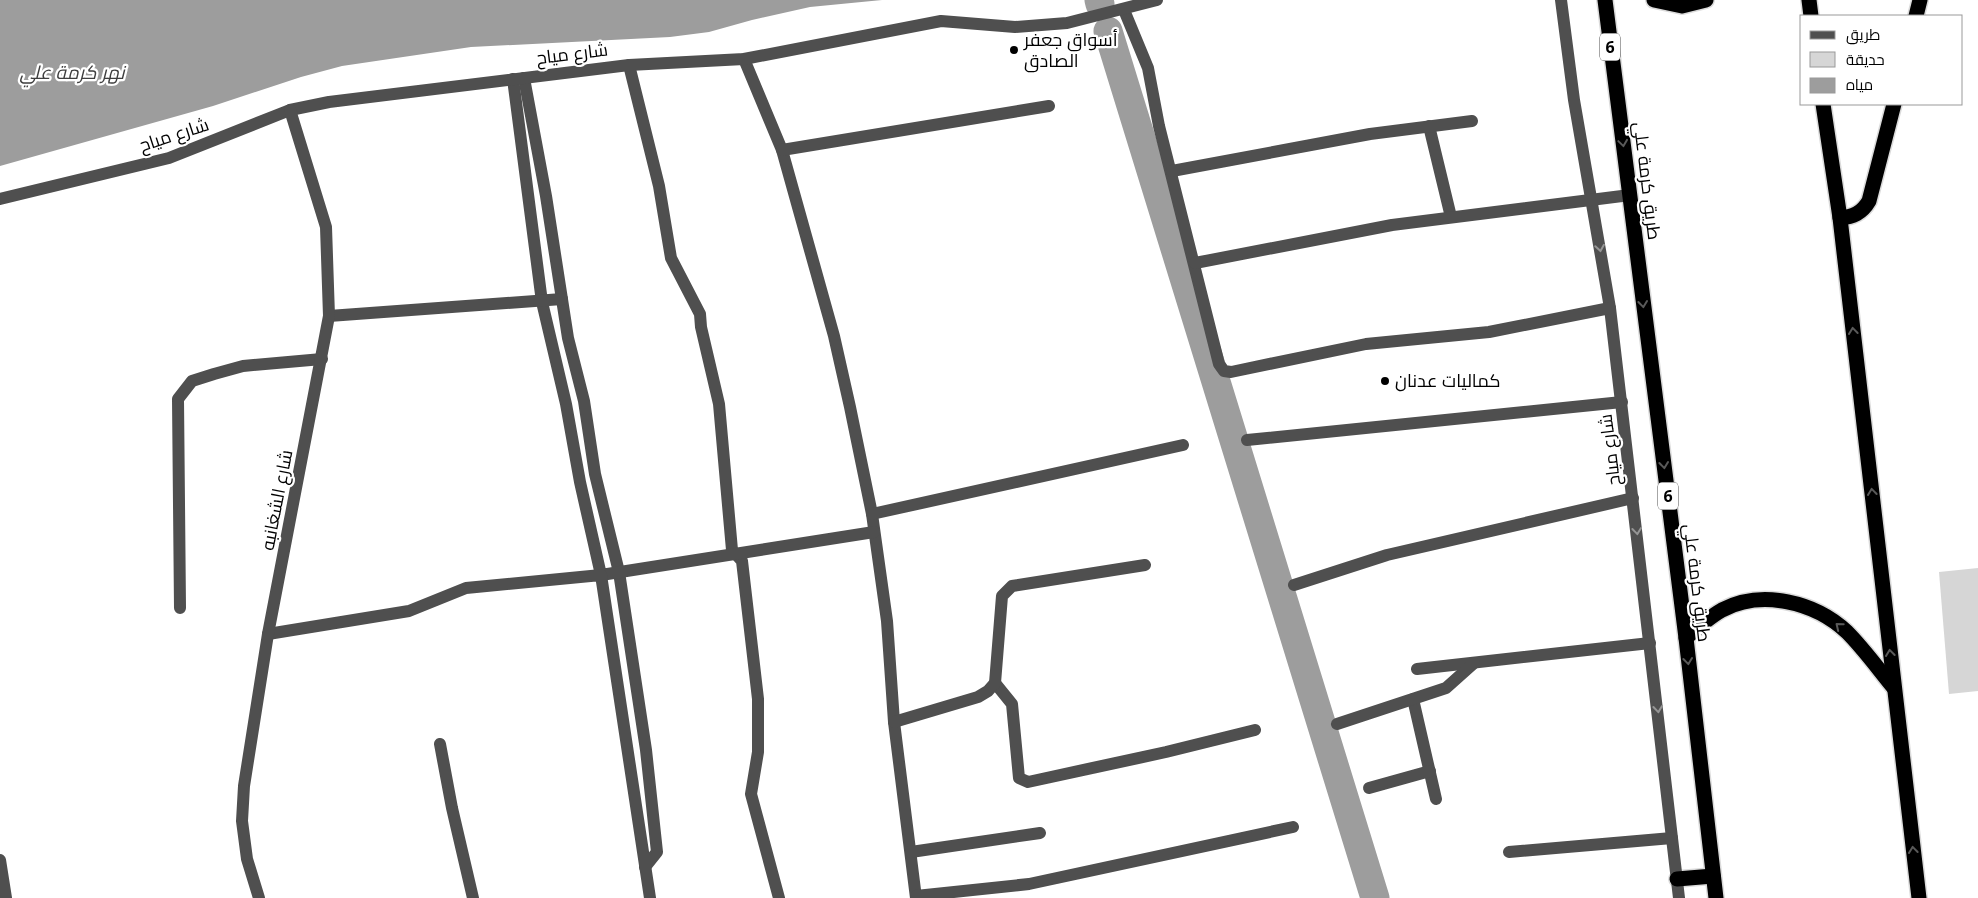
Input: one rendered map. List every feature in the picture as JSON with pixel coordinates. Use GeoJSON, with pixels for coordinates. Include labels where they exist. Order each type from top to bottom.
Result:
{"type":"FeatureCollection","features":[{"type":"Feature","properties":{"kind":"highway","name":"طريق كرمة علي"},"geometry":{"type":"LineString","coordinates":[[1604,0],[1686,638],[1716,898]]}},
{"type":"Feature","properties":{"kind":"highway"},"geometry":{"type":"LineString","coordinates":[[1654,0],[1682,6],[1706,0]]}},
{"type":"Feature","properties":{"kind":"highway"},"geometry":{"type":"LineString","coordinates":[[1809,0],[1811,15]]}},
{"type":"Feature","properties":{"kind":"highway"},"geometry":{"type":"LineString","coordinates":[[1916,15],[1920,0]]}},
{"type":"Feature","properties":{"kind":"highway"},"geometry":{"type":"LineString","coordinates":[[1823,105],[1840,218],[1919,898]]}},
{"type":"Feature","properties":{"kind":"highway"},"geometry":{"type":"LineString","coordinates":[[1840,218],[1857,214],[1864,209],[1869,201],[1894,105]]}},
{"type":"Feature","properties":{"kind":"highway"},"geometry":{"type":"LineString","coordinates":[[1686,638],[1704,621],[1723,610],[1754,600],[1780,600],[1806,606],[1831,619],[1848,633],[1894,688]]}},
{"type":"Feature","properties":{"kind":"highway"},"geometry":{"type":"LineString","coordinates":[[1677,879],[1713,876]]}},
{"type":"Feature","properties":{"kind":"street","name":"شارع مياح"},"geometry":{"type":"LineString","coordinates":[[0,199],[169,158],[290,110],[329,102],[629,65],[744,59],[940,21],[1015,27],[1067,23],[1124,10],[1157,0]]}},
{"type":"Feature","properties":{"kind":"street","name":"شارع مياح"},"geometry":{"type":"LineString","coordinates":[[1561,0],[1574,100],[1610,308],[1679,898]]}},
{"type":"Feature","properties":{"kind":"street"},"geometry":{"type":"LineString","coordinates":[[1124,10],[1148,68],[1159,126],[1172,171],[1219,364],[1224,371],[1231,372],[1366,344],[1489,332],[1610,308]]}},
{"type":"Feature","properties":{"kind":"street"},"geometry":{"type":"LineString","coordinates":[[744,59],[782,150],[834,336],[872,514],[887,621],[894,722],[916,897],[1029,884],[1293,827]]}},
{"type":"Feature","properties":{"kind":"street"},"geometry":{"type":"LineString","coordinates":[[629,65],[659,186],[671,258],[700,314],[701,327],[719,404],[732,550],[734,556],[742,561],[758,699],[758,752],[751,794],[779,898]]}},
{"type":"Feature","properties":{"kind":"street"},"geometry":{"type":"LineString","coordinates":[[518,79],[546,196],[568,338],[584,401],[595,474],[619,572],[646,750],[657,852],[645,868]]}},
{"type":"Feature","properties":{"kind":"street"},"geometry":{"type":"LineString","coordinates":[[518,79],[542,302],[566,404],[580,482],[601,575],[650,898]]}},
{"type":"Feature","properties":{"kind":"street"},"geometry":{"type":"LineString","coordinates":[[782,150],[1049,106]]}},
{"type":"Feature","properties":{"kind":"street","name":"شارع الشغانبه"},"geometry":{"type":"LineString","coordinates":[[259,898],[247,859],[242,821],[244,786],[268,634],[329,316],[326,227],[290,110]]}},
{"type":"Feature","properties":{"kind":"street"},"geometry":{"type":"LineString","coordinates":[[1172,171],[1370,134],[1472,121]]}},
{"type":"Feature","properties":{"kind":"street"},"geometry":{"type":"LineString","coordinates":[[1429,126],[1451,217]]}},
{"type":"Feature","properties":{"kind":"street"},"geometry":{"type":"LineString","coordinates":[[1195,263],[1392,225],[1630,195]]}},
{"type":"Feature","properties":{"kind":"street"},"geometry":{"type":"LineString","coordinates":[[329,316],[542,302],[562,299]]}},
{"type":"Feature","properties":{"kind":"street"},"geometry":{"type":"LineString","coordinates":[[180,608],[178,399],[192,381],[233,369],[322,359]]}},
{"type":"Feature","properties":{"kind":"street"},"geometry":{"type":"LineString","coordinates":[[1246,440],[1622,402]]}},
{"type":"Feature","properties":{"kind":"street"},"geometry":{"type":"LineString","coordinates":[[872,514],[1183,445]]}},
{"type":"Feature","properties":{"kind":"street"},"geometry":{"type":"LineString","coordinates":[[1294,585],[1387,555],[1633,498]]}},
{"type":"Feature","properties":{"kind":"street"},"geometry":{"type":"LineString","coordinates":[[268,634],[410,611],[466,588],[601,575],[734,556],[874,532]]}},
{"type":"Feature","properties":{"kind":"street"},"geometry":{"type":"LineString","coordinates":[[894,722],[978,696],[988,691],[995,683],[1002,596],[1012,586],[1145,565]]}},
{"type":"Feature","properties":{"kind":"street"},"geometry":{"type":"LineString","coordinates":[[1417,669],[1650,644]]}},
{"type":"Feature","properties":{"kind":"street"},"geometry":{"type":"LineString","coordinates":[[1337,724],[1446,688],[1474,663]]}},
{"type":"Feature","properties":{"kind":"street"},"geometry":{"type":"LineString","coordinates":[[995,683],[1008,696],[1012,704],[1019,778],[1028,782],[1166,752],[1255,730]]}},
{"type":"Feature","properties":{"kind":"street"},"geometry":{"type":"LineString","coordinates":[[1413,699],[1436,799]]}},
{"type":"Feature","properties":{"kind":"street"},"geometry":{"type":"LineString","coordinates":[[440,744],[452,808],[473,898]]}},
{"type":"Feature","properties":{"kind":"street"},"geometry":{"type":"LineString","coordinates":[[628,753],[646,750]]}},
{"type":"Feature","properties":{"kind":"street"},"geometry":{"type":"LineString","coordinates":[[1369,788],[1430,771]]}},
{"type":"Feature","properties":{"kind":"street"},"geometry":{"type":"LineString","coordinates":[[911,852],[1040,833]]}},
{"type":"Feature","properties":{"kind":"street"},"geometry":{"type":"LineString","coordinates":[[1509,852],[1672,838]]}},
{"type":"Feature","properties":{"kind":"street"},"geometry":{"type":"LineString","coordinates":[[0,861],[6,898]]}},
{"type":"Feature","properties":{"kind":"green space"},"geometry":{"type":"Polygon","coordinates":[[[1978,568],[1978,691],[1949,694],[1939,572],[1978,568]]]}},
{"type":"Feature","properties":{"kind":"water","name":"نهر كرمة علي"},"geometry":{"type":"Polygon","coordinates":[[[0,0],[882,0],[810,7],[709,32],[670,37],[471,47],[342,66],[301,77],[213,106],[0,166],[0,0]]]}},
{"type":"Feature","properties":{"kind":"waterway"},"geometry":{"type":"LineString","coordinates":[[1099,0],[1100,4]]}},
{"type":"Feature","properties":{"kind":"waterway"},"geometry":{"type":"LineString","coordinates":[[1108,31],[1375,898]]}},
{"type":"Feature","properties":{"kind":"place","name":"أسواق جعفر الصادق"},"geometry":{"type":"Point","coordinates":[1014,50]}},
{"type":"Feature","properties":{"kind":"place","name":"كماليات عدنان"},"geometry":{"type":"Point","coordinates":[1385,381]}}]}
